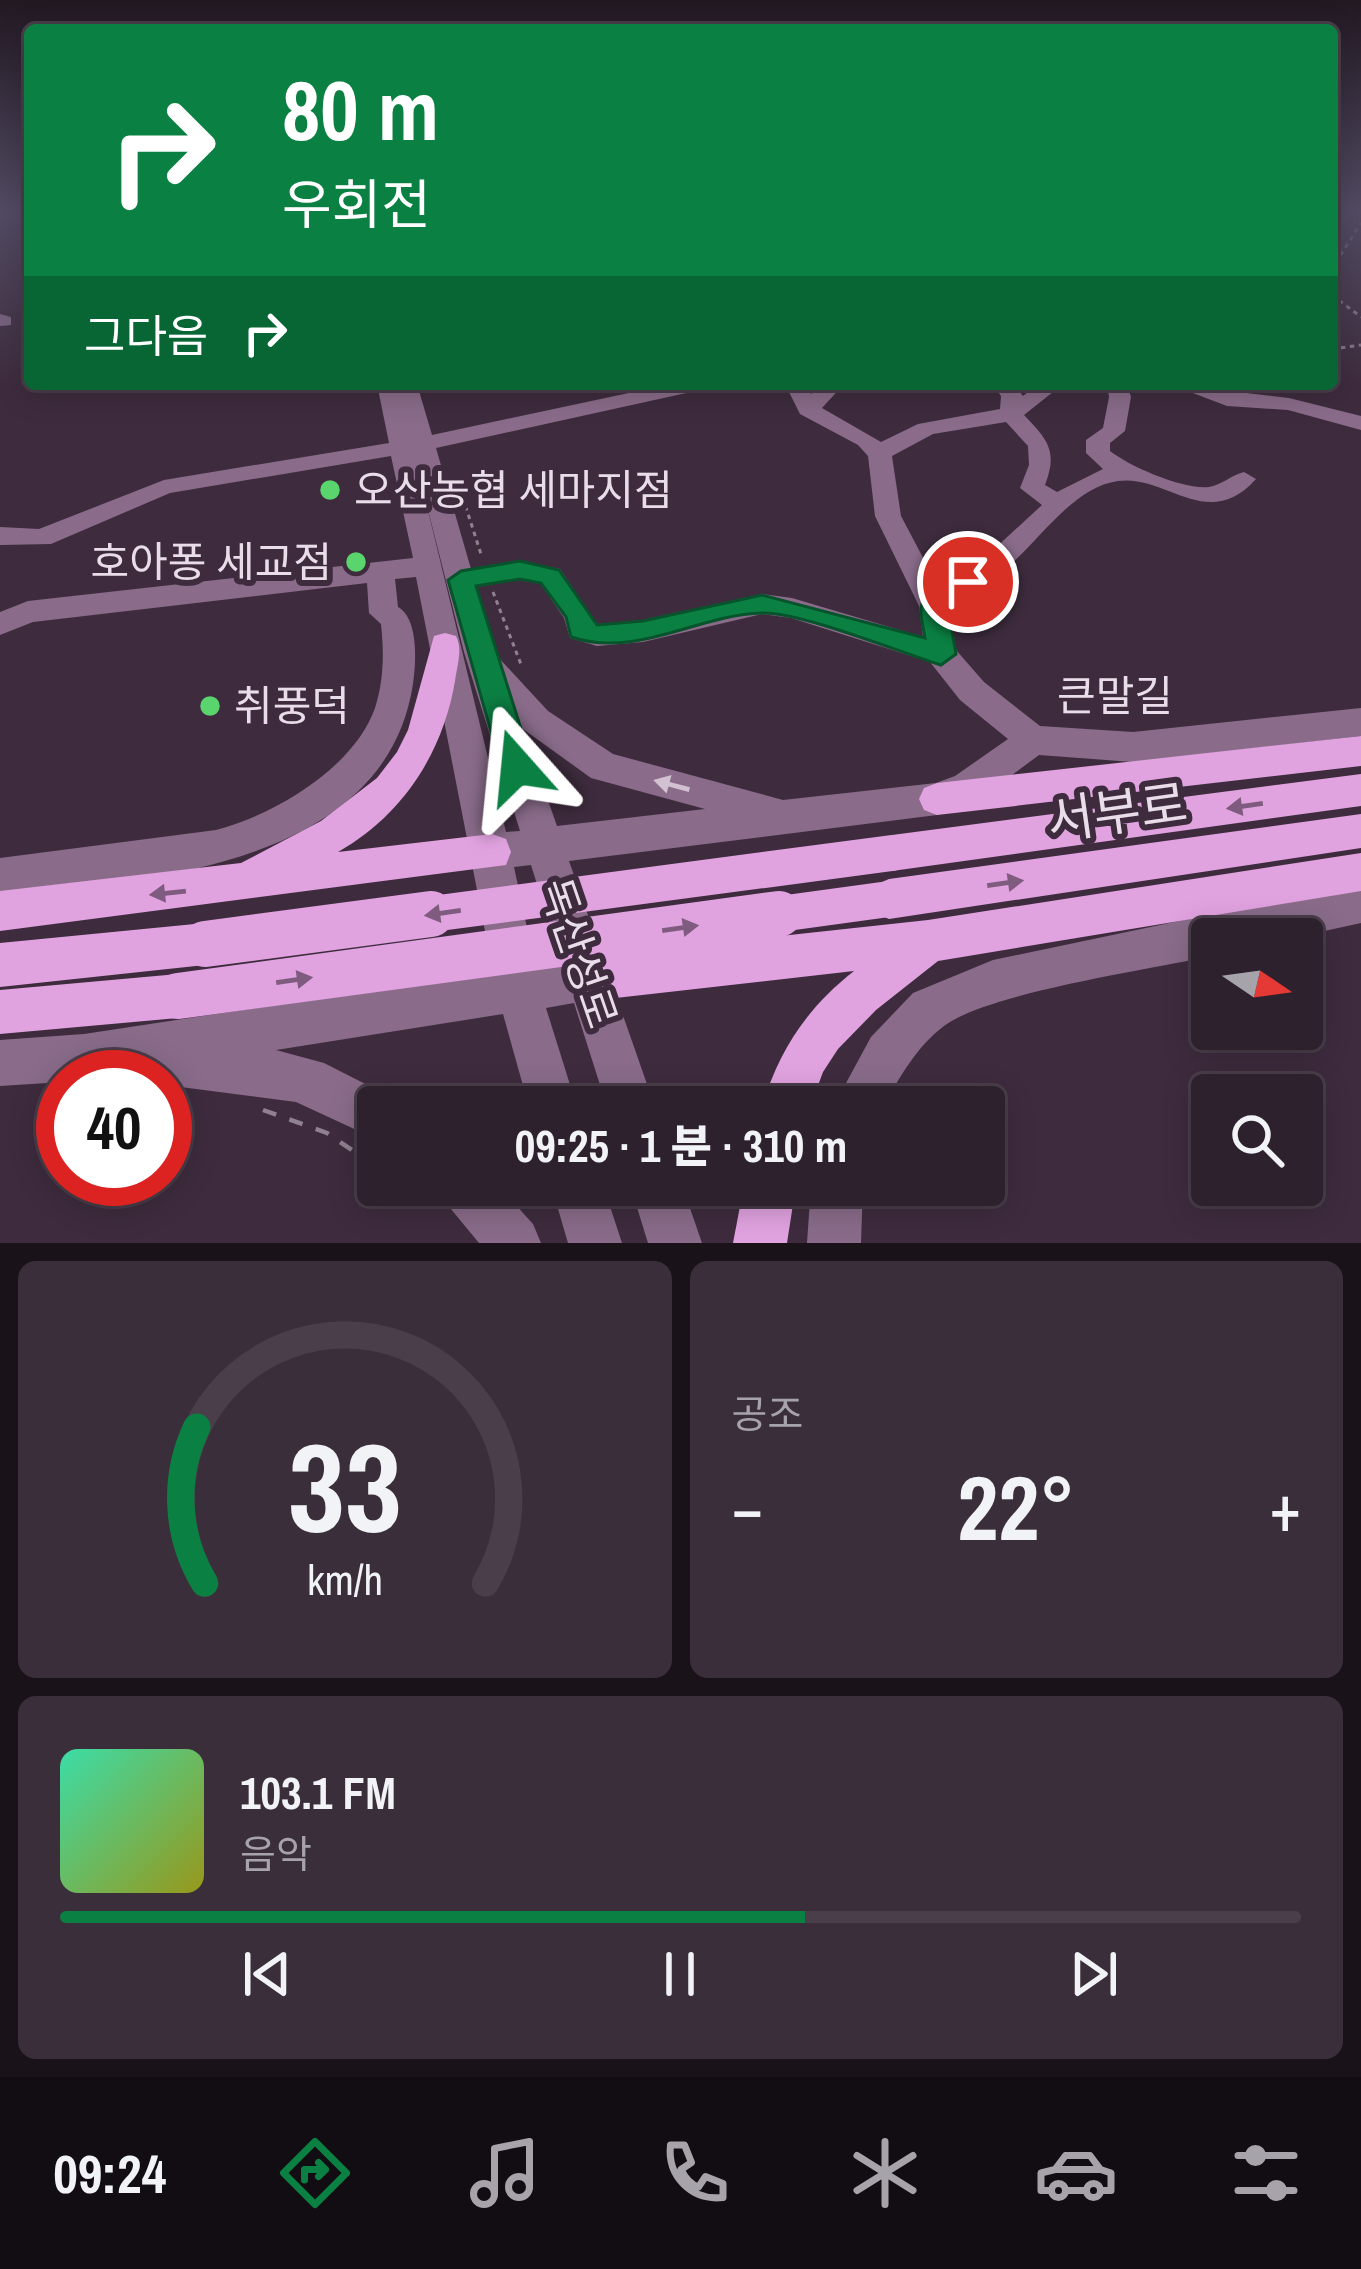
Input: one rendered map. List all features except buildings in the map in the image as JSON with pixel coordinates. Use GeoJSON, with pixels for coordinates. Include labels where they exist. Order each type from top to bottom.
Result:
{"type":"FeatureCollection","features":[{"type":"Feature","properties":{"kind":"main road"},"geometry":{"type":"LineString","coordinates":[[219,888],[356,823],[386,795],[413,758],[463,648]]}},
{"type":"Feature","properties":{"kind":"main road"},"geometry":{"type":"LineString","coordinates":[[937,799],[1361,751]]}},
{"type":"Feature","properties":{"kind":"main road","name":"서부로"},"geometry":{"type":"LineString","coordinates":[[0,964],[205,944],[1361,790]]}},
{"type":"Feature","properties":{"kind":"main road","name":"서부로"},"geometry":{"type":"LineString","coordinates":[[0,1012],[178,996],[1361,831]]}},
{"type":"Feature","properties":{"kind":"main road"},"geometry":{"type":"LineString","coordinates":[[0,911],[492,852]]}},
{"type":"Feature","properties":{"kind":"main road"},"geometry":{"type":"LineString","coordinates":[[589,980],[928,941],[1361,872]]}},
{"type":"Feature","properties":{"kind":"main road"},"geometry":{"type":"LineString","coordinates":[[791,1086],[832,1016],[928,941]]}},
{"type":"Feature","properties":{"kind":"main road"},"geometry":{"type":"LineString","coordinates":[[760,1243],[766,1206]]}},
{"type":"Feature","properties":{"kind":"street","name":"독산성로"},"geometry":{"type":"LineString","coordinates":[[389,390],[461,580],[463,648],[492,852],[519,992],[548,1086]]}},
{"type":"Feature","properties":{"kind":"street","name":"독산성로"},"geometry":{"type":"LineString","coordinates":[[407,390],[428,566],[542,846],[624,1086]]}},
{"type":"Feature","properties":{"kind":"street"},"geometry":{"type":"LineString","coordinates":[[0,536],[42,538],[164,488],[412,446],[672,390]]}},
{"type":"Feature","properties":{"kind":"street"},"geometry":{"type":"LineString","coordinates":[[1008,390],[1011,415],[1040,445],[1041,465],[1032,488],[1058,504]]}},
{"type":"Feature","properties":{"kind":"street"},"geometry":{"type":"LineString","coordinates":[[880,454],[902,436],[934,423],[1011,415],[1045,390]]}},
{"type":"Feature","properties":{"kind":"street"},"geometry":{"type":"LineString","coordinates":[[1118,390],[1114,431],[1099,440],[1098,453],[1123,473],[1178,491],[1214,495],[1244,479]]}},
{"type":"Feature","properties":{"kind":"street"},"geometry":{"type":"LineString","coordinates":[[1197,390],[1226,400],[1281,393],[1361,423]]}},
{"type":"Feature","properties":{"kind":"street"},"geometry":{"type":"LineString","coordinates":[[461,580],[520,570],[550,576],[579,616],[580,630],[597,635],[643,631],[762,604],[792,608],[941,654],[934,606],[888,516],[880,454],[801,396]]}},
{"type":"Feature","properties":{"kind":"street"},"geometry":{"type":"LineString","coordinates":[[934,606],[1001,558],[1058,504],[1107,475],[1123,473]]}},
{"type":"Feature","properties":{"kind":"street"},"geometry":{"type":"LineString","coordinates":[[0,624],[28,612],[428,566]]}},
{"type":"Feature","properties":{"kind":"street"},"geometry":{"type":"LineString","coordinates":[[0,877],[211,849],[252,838],[335,790],[378,739],[402,674],[395,618],[384,613],[380,572]]}},
{"type":"Feature","properties":{"kind":"street"},"geometry":{"type":"LineString","coordinates":[[463,648],[536,721],[604,767],[785,814]]}},
{"type":"Feature","properties":{"kind":"street","name":"큰말길"},"geometry":{"type":"LineString","coordinates":[[941,654],[972,691],[1034,740],[1132,747],[1361,722]]}},
{"type":"Feature","properties":{"kind":"street"},"geometry":{"type":"LineString","coordinates":[[492,852],[937,799],[968,788],[1034,740]]}},
{"type":"Feature","properties":{"kind":"street"},"geometry":{"type":"LineString","coordinates":[[869,1086],[887,1053],[929,1009],[993,982],[1361,903]]}},
{"type":"Feature","properties":{"kind":"street"},"geometry":{"type":"LineString","coordinates":[[132,1050],[589,980]]}},
{"type":"Feature","properties":{"kind":"street"},"geometry":{"type":"LineString","coordinates":[[0,1063],[36,1060]]}},
{"type":"Feature","properties":{"kind":"street"},"geometry":{"type":"LineString","coordinates":[[192,1063],[258,1067],[357,1100]]}},
{"type":"Feature","properties":{"kind":"street"},"geometry":{"type":"LineString","coordinates":[[482,1206],[514,1243]]}},
{"type":"Feature","properties":{"kind":"street"},"geometry":{"type":"LineString","coordinates":[[584,1206],[595,1243]]}},
{"type":"Feature","properties":{"kind":"street"},"geometry":{"type":"LineString","coordinates":[[663,1206],[675,1243]]}},
{"type":"Feature","properties":{"kind":"street"},"geometry":{"type":"LineString","coordinates":[[834,1243],[836,1206]]}},
{"type":"Feature","properties":{"kind":"path"},"geometry":{"type":"LineString","coordinates":[[255,1108],[327,1133],[357,1154]]}},
{"type":"Feature","properties":{"kind":"place","name":"오산농협 세마지점"},"geometry":{"type":"Point","coordinates":[330,490]}},
{"type":"Feature","properties":{"kind":"place","name":"호아퐁 세교점"},"geometry":{"type":"Point","coordinates":[356,562]}},
{"type":"Feature","properties":{"kind":"place","name":"취풍덕"},"geometry":{"type":"Point","coordinates":[210,706]}},
{"type":"Feature","properties":{"kind":"route"},"geometry":{"type":"LineString","coordinates":[[517,767],[461,580],[520,570],[550,576],[579,616],[580,630],[597,635],[643,631],[762,604],[792,608],[815,619],[941,654],[934,606],[968,582]]}}]}
